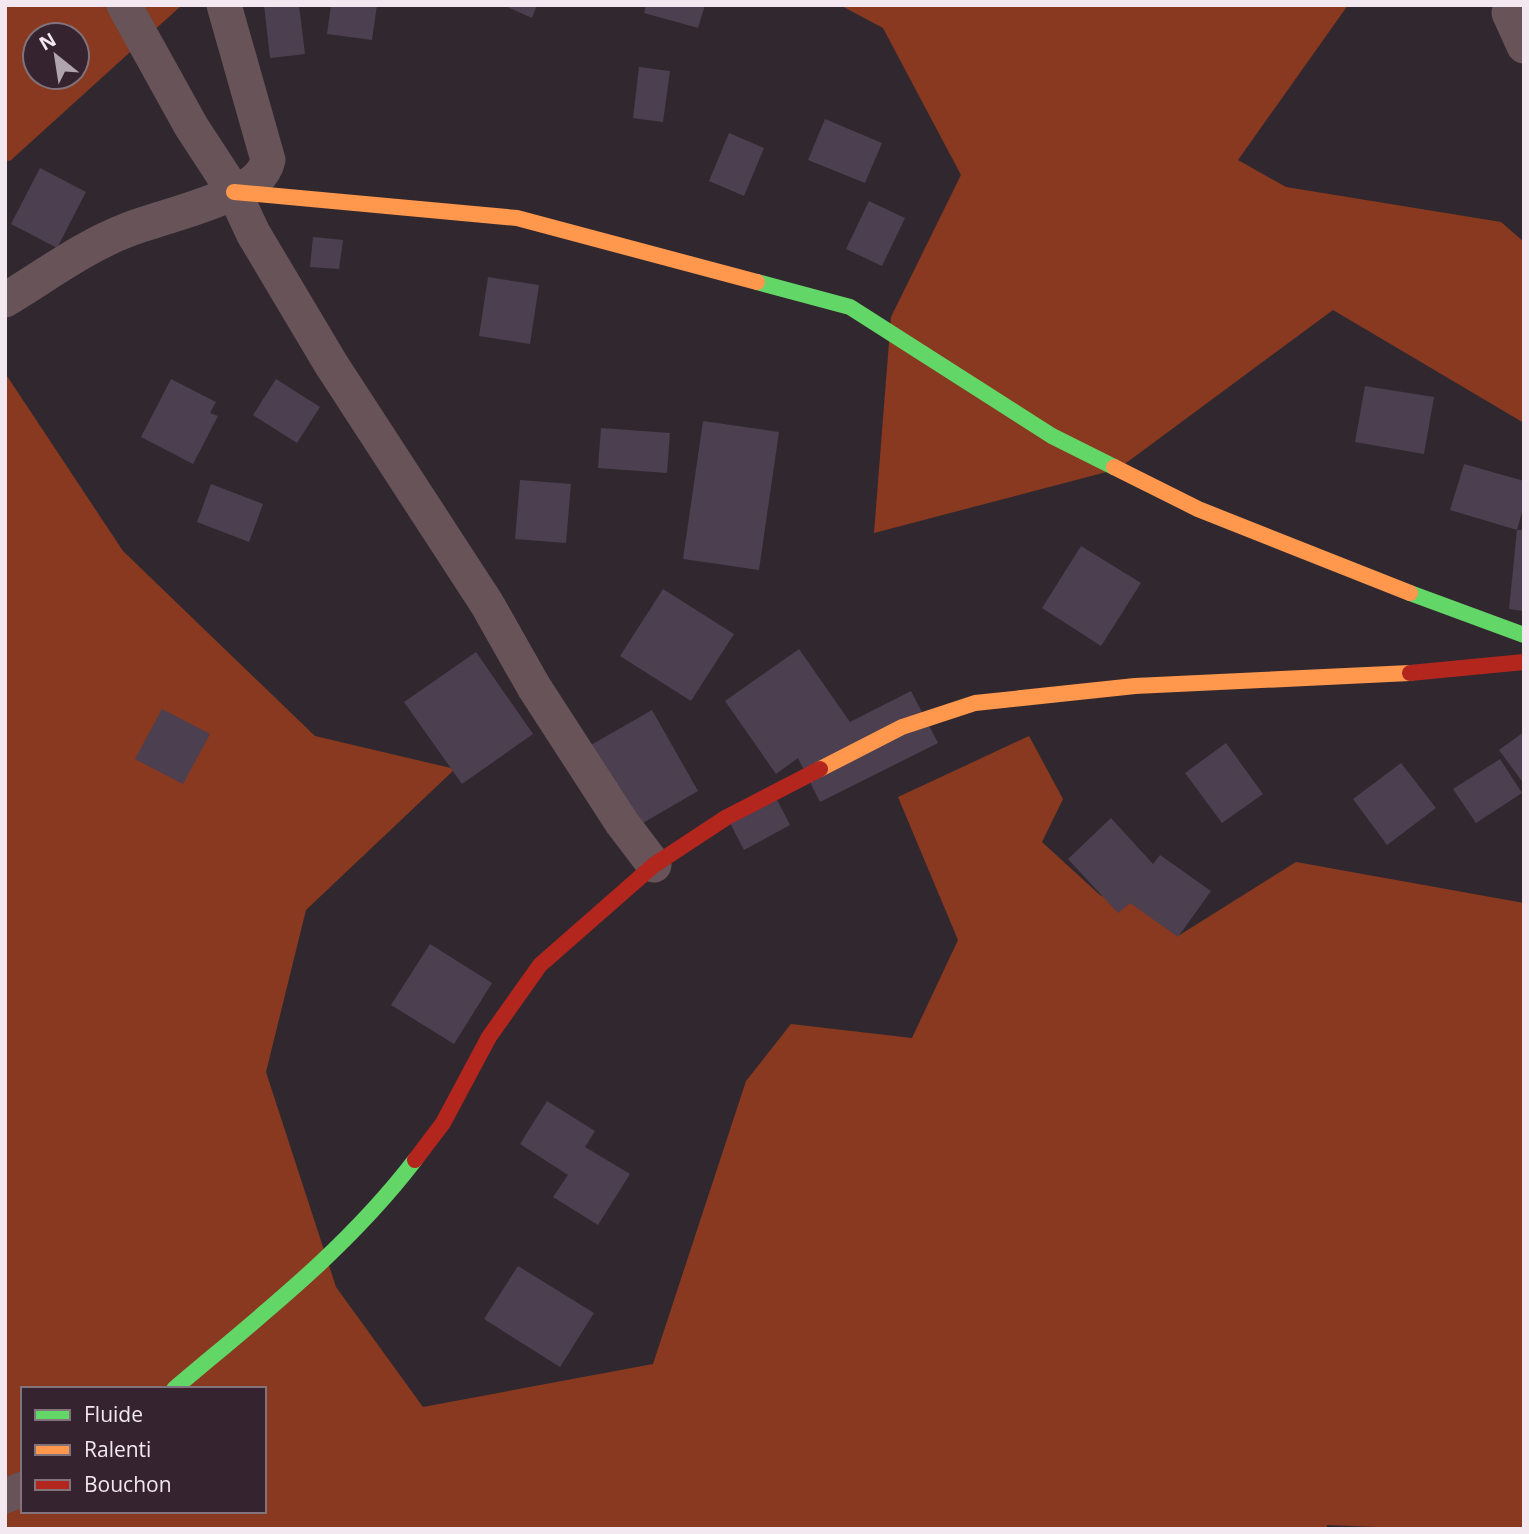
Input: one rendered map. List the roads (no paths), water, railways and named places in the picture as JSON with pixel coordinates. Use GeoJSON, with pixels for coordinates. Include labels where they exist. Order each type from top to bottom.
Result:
{"type":"FeatureCollection","features":[{"type":"Feature","properties":{"kind":"street"},"geometry":{"type":"LineString","coordinates":[[124,5],[191,126],[234,192],[253,233],[331,364],[487,604],[548,709],[622,823],[654,865]]}},
{"type":"Feature","properties":{"kind":"street"},"geometry":{"type":"LineString","coordinates":[[5,300],[64,262],[126,231],[234,192],[258,178],[265,169],[268,160],[224,5]]}},
{"type":"Feature","properties":{"kind":"street"},"geometry":{"type":"LineString","coordinates":[[1511,5],[1509,13],[1524,46]]}},
{"type":"Feature","properties":{"kind":"street"},"geometry":{"type":"LineString","coordinates":[[234,192],[517,218],[850,307],[1052,436],[1198,509],[1452,610],[1524,635]]}},
{"type":"Feature","properties":{"kind":"street"},"geometry":{"type":"LineString","coordinates":[[176,1387],[320,1266],[385,1199],[443,1123],[489,1037],[540,965],[654,865],[727,817],[902,727],[975,703],[1135,686],[1430,672],[1524,662]]}}]}
